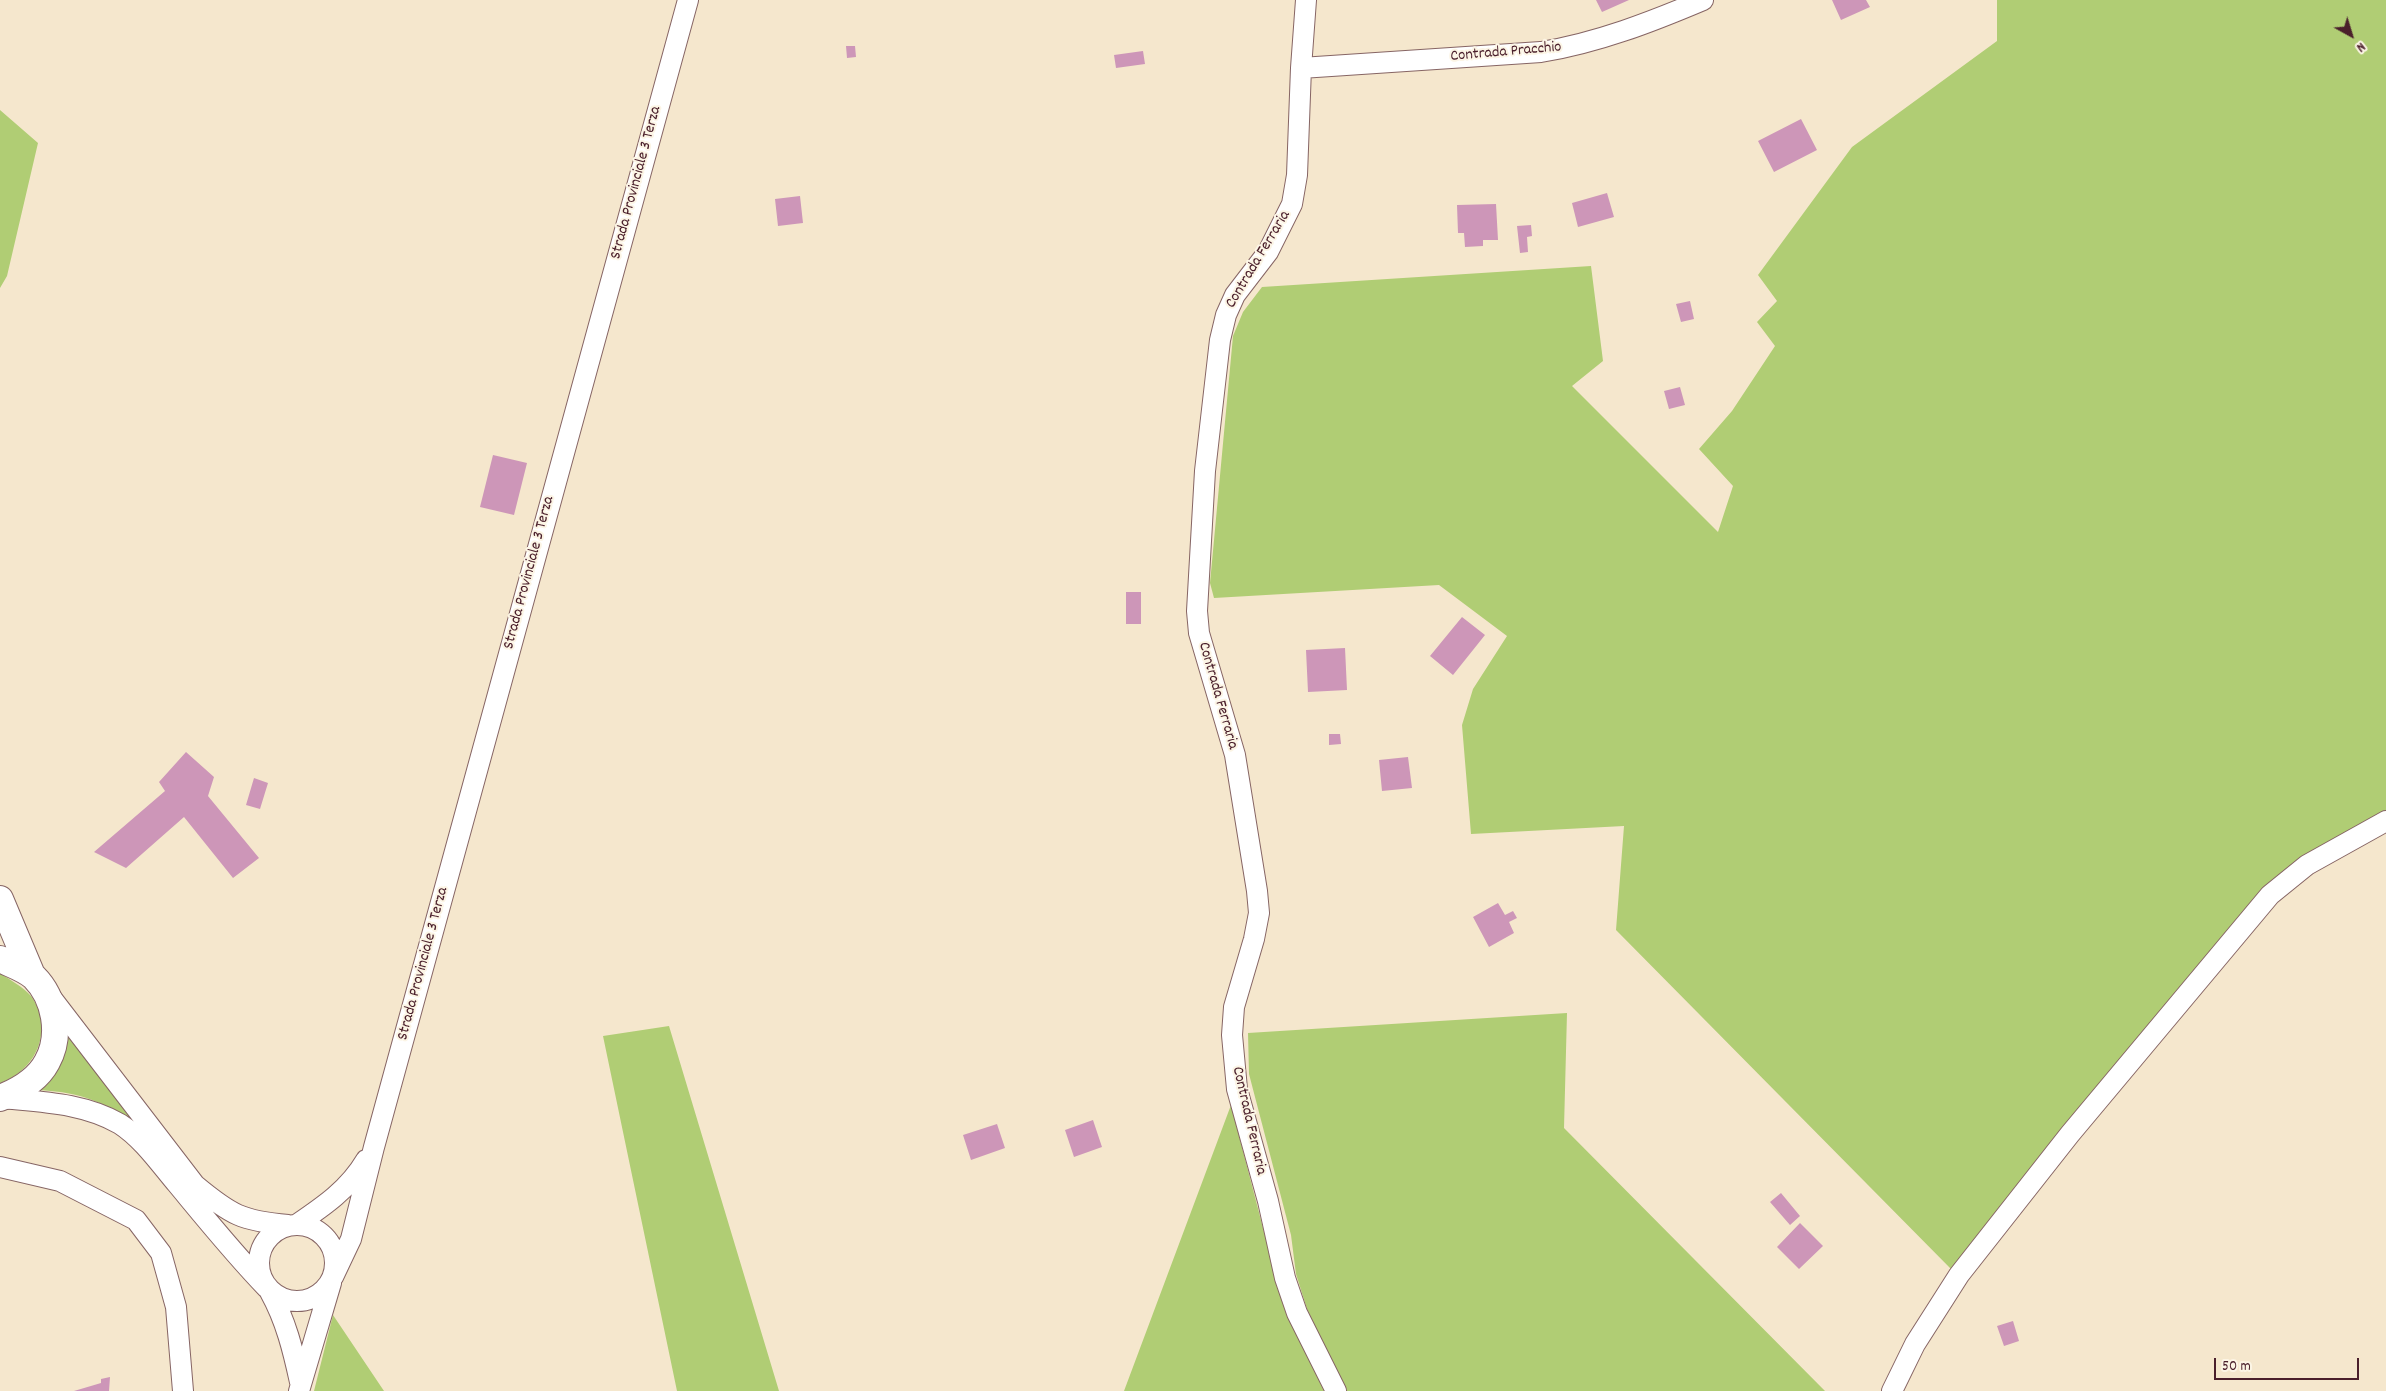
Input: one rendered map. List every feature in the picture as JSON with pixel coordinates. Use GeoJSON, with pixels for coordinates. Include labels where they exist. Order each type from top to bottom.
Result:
{"type":"FeatureCollection","features":[{"type":"Feature","properties":{"kind":"main road"},"geometry":{"type":"LineString","coordinates":[[0,899],[52,1011],[56,1035],[48,1062],[32,1081],[1,1098]]}},
{"type":"Feature","properties":{"kind":"main road"},"geometry":{"type":"LineString","coordinates":[[0,959],[39,983]]}},
{"type":"Feature","properties":{"kind":"street","name":"Strada Provinciale 3 Terza"},"geometry":{"type":"LineString","coordinates":[[374,1147],[688,0]]}},
{"type":"Feature","properties":{"kind":"street","name":"Contrada Ferraria"},"geometry":{"type":"LineString","coordinates":[[1306,0],[1301,68],[1297,175],[1292,204],[1268,252],[1235,295],[1226,316],[1220,340],[1205,471],[1197,611],[1199,633],[1235,754],[1258,891],[1259,913],[1254,939],[1234,1007],[1232,1035],[1237,1088],[1268,1201],[1285,1278],[1297,1313],[1336,1391]]}},
{"type":"Feature","properties":{"kind":"street","name":"Contrada Pracchio"},"geometry":{"type":"LineString","coordinates":[[1301,68],[1541,52],[1572,47],[1654,20],[1704,0]]}},
{"type":"Feature","properties":{"kind":"street"},"geometry":{"type":"LineString","coordinates":[[1892,1391],[1915,1344],[1959,1275],[2070,1134],[2270,894],[2307,865],[2386,822]]}},
{"type":"Feature","properties":{"kind":"street"},"geometry":{"type":"LineString","coordinates":[[39,983],[68,1017],[195,1185],[238,1217],[262,1223],[311,1227],[324,1235],[332,1248],[336,1262],[300,1387]]}},
{"type":"Feature","properties":{"kind":"street"},"geometry":{"type":"LineString","coordinates":[[1,1098],[65,1104],[91,1111],[120,1124],[144,1144],[238,1257],[269,1290],[286,1300],[299,1302],[312,1299],[323,1292],[332,1280],[351,1239],[374,1147]]}},
{"type":"Feature","properties":{"kind":"street"},"geometry":{"type":"LineString","coordinates":[[300,1387],[291,1341],[282,1313],[260,1276],[258,1264],[260,1250],[276,1230],[292,1225],[339,1194],[359,1173],[374,1147]]}},
{"type":"Feature","properties":{"kind":"street"},"geometry":{"type":"LineString","coordinates":[[0,1167],[60,1181],[136,1220],[161,1253],[176,1307],[183,1391]]}},
{"type":"Feature","properties":{"kind":"green space"},"geometry":{"type":"Polygon","coordinates":[[[1997,0],[2386,0],[2386,812],[2302,860],[2133,1044],[1951,1269],[1616,930],[1624,826],[1471,834],[1462,725],[1473,689],[1507,636],[1439,585],[1214,598],[1210,583],[1233,336],[1243,312],[1262,287],[1591,266],[1603,361],[1572,386],[1718,532],[1733,486],[1699,449],[1732,411],[1775,346],[1757,322],[1777,301],[1758,275],[1852,147],[1997,41],[1997,0]]]}},
{"type":"Feature","properties":{"kind":"green space"},"geometry":{"type":"Polygon","coordinates":[[[0,110],[38,143],[7,276],[0,288],[0,110]]]}},
{"type":"Feature","properties":{"kind":"green space"},"geometry":{"type":"Polygon","coordinates":[[[0,973],[31,996],[38,1009],[41,1035],[32,1059],[13,1077],[0,1083],[0,973]]]}},
{"type":"Feature","properties":{"kind":"green space"},"geometry":{"type":"Polygon","coordinates":[[[1567,1013],[1564,1128],[1825,1391],[1345,1391],[1307,1309],[1296,1274],[1291,1235],[1249,1074],[1248,1033],[1567,1013]]]}},
{"type":"Feature","properties":{"kind":"green space"},"geometry":{"type":"Polygon","coordinates":[[[669,1026],[779,1391],[677,1391],[603,1036],[669,1026]]]}},
{"type":"Feature","properties":{"kind":"green space"},"geometry":{"type":"Polygon","coordinates":[[[68,1031],[139,1125],[114,1110],[81,1096],[40,1090],[54,1072],[68,1031]]]}},
{"type":"Feature","properties":{"kind":"green space"},"geometry":{"type":"Polygon","coordinates":[[[1231,1105],[1275,1274],[1289,1316],[1324,1391],[1124,1391],[1231,1105]]]}},
{"type":"Feature","properties":{"kind":"green space"},"geometry":{"type":"Polygon","coordinates":[[[333,1315],[384,1391],[314,1391],[333,1315]]]}},
{"type":"Feature","properties":{"kind":"building"},"geometry":{"type":"Polygon","coordinates":[[[1596,0],[1629,0],[1602,12],[1596,0]]]}},
{"type":"Feature","properties":{"kind":"building"},"geometry":{"type":"Polygon","coordinates":[[[1832,0],[1866,0],[1870,7],[1841,20],[1832,0]]]}},
{"type":"Feature","properties":{"kind":"building"},"geometry":{"type":"Polygon","coordinates":[[[846,46],[855,46],[856,57],[847,58],[846,46]]]}},
{"type":"Feature","properties":{"kind":"building"},"geometry":{"type":"Polygon","coordinates":[[[1143,51],[1145,64],[1116,68],[1114,55],[1143,51]]]}},
{"type":"Feature","properties":{"kind":"building"},"geometry":{"type":"Polygon","coordinates":[[[1801,119],[1817,150],[1774,172],[1758,141],[1801,119]]]}},
{"type":"Feature","properties":{"kind":"building"},"geometry":{"type":"Polygon","coordinates":[[[1607,193],[1614,217],[1578,227],[1572,203],[1607,193]]]}},
{"type":"Feature","properties":{"kind":"building"},"geometry":{"type":"Polygon","coordinates":[[[800,196],[803,223],[778,226],[775,199],[800,196]]]}},
{"type":"Feature","properties":{"kind":"building"},"geometry":{"type":"Polygon","coordinates":[[[1496,204],[1498,240],[1483,240],[1483,246],[1465,247],[1464,233],[1458,233],[1457,205],[1496,204]]]}},
{"type":"Feature","properties":{"kind":"building"},"geometry":{"type":"Polygon","coordinates":[[[1531,225],[1532,236],[1527,237],[1528,252],[1520,253],[1517,226],[1531,225]]]}},
{"type":"Feature","properties":{"kind":"building"},"geometry":{"type":"Polygon","coordinates":[[[1690,301],[1694,319],[1681,322],[1676,304],[1690,301]]]}},
{"type":"Feature","properties":{"kind":"building"},"geometry":{"type":"Polygon","coordinates":[[[1680,387],[1685,405],[1669,409],[1664,391],[1680,387]]]}},
{"type":"Feature","properties":{"kind":"building"},"geometry":{"type":"Polygon","coordinates":[[[493,455],[527,463],[514,515],[480,507],[493,455]]]}},
{"type":"Feature","properties":{"kind":"building"},"geometry":{"type":"Polygon","coordinates":[[[1126,592],[1141,592],[1141,624],[1126,624],[1126,592]]]}},
{"type":"Feature","properties":{"kind":"building"},"geometry":{"type":"Polygon","coordinates":[[[1462,617],[1485,635],[1453,675],[1430,656],[1462,617]]]}},
{"type":"Feature","properties":{"kind":"building"},"geometry":{"type":"Polygon","coordinates":[[[1345,648],[1347,690],[1308,692],[1306,650],[1345,648]]]}},
{"type":"Feature","properties":{"kind":"building"},"geometry":{"type":"Polygon","coordinates":[[[1329,734],[1340,734],[1341,744],[1329,745],[1329,734]]]}},
{"type":"Feature","properties":{"kind":"building"},"geometry":{"type":"Polygon","coordinates":[[[186,752],[214,777],[208,796],[259,858],[233,878],[184,817],[126,868],[94,852],[165,791],[159,782],[186,752]]]}},
{"type":"Feature","properties":{"kind":"building"},"geometry":{"type":"Polygon","coordinates":[[[1408,757],[1412,788],[1382,791],[1379,760],[1408,757]]]}},
{"type":"Feature","properties":{"kind":"building"},"geometry":{"type":"Polygon","coordinates":[[[254,778],[268,783],[260,809],[246,805],[254,778]]]}},
{"type":"Feature","properties":{"kind":"building"},"geometry":{"type":"Polygon","coordinates":[[[1498,903],[1505,915],[1513,911],[1517,918],[1509,922],[1514,933],[1489,947],[1473,917],[1498,903]]]}},
{"type":"Feature","properties":{"kind":"building"},"geometry":{"type":"Polygon","coordinates":[[[1093,1120],[1102,1147],[1074,1157],[1065,1130],[1093,1120]]]}},
{"type":"Feature","properties":{"kind":"building"},"geometry":{"type":"Polygon","coordinates":[[[997,1124],[1005,1148],[971,1160],[963,1135],[997,1124]]]}},
{"type":"Feature","properties":{"kind":"building"},"geometry":{"type":"Polygon","coordinates":[[[1781,1193],[1800,1216],[1790,1225],[1770,1202],[1781,1193]]]}},
{"type":"Feature","properties":{"kind":"building"},"geometry":{"type":"Polygon","coordinates":[[[1800,1223],[1823,1246],[1799,1269],[1777,1247],[1800,1223]]]}},
{"type":"Feature","properties":{"kind":"building"},"geometry":{"type":"Polygon","coordinates":[[[2013,1321],[2019,1341],[2004,1346],[1997,1326],[2013,1321]]]}},
{"type":"Feature","properties":{"kind":"building"},"geometry":{"type":"Polygon","coordinates":[[[110,1377],[109,1391],[74,1391],[101,1383],[101,1379],[110,1377]]]}}]}
